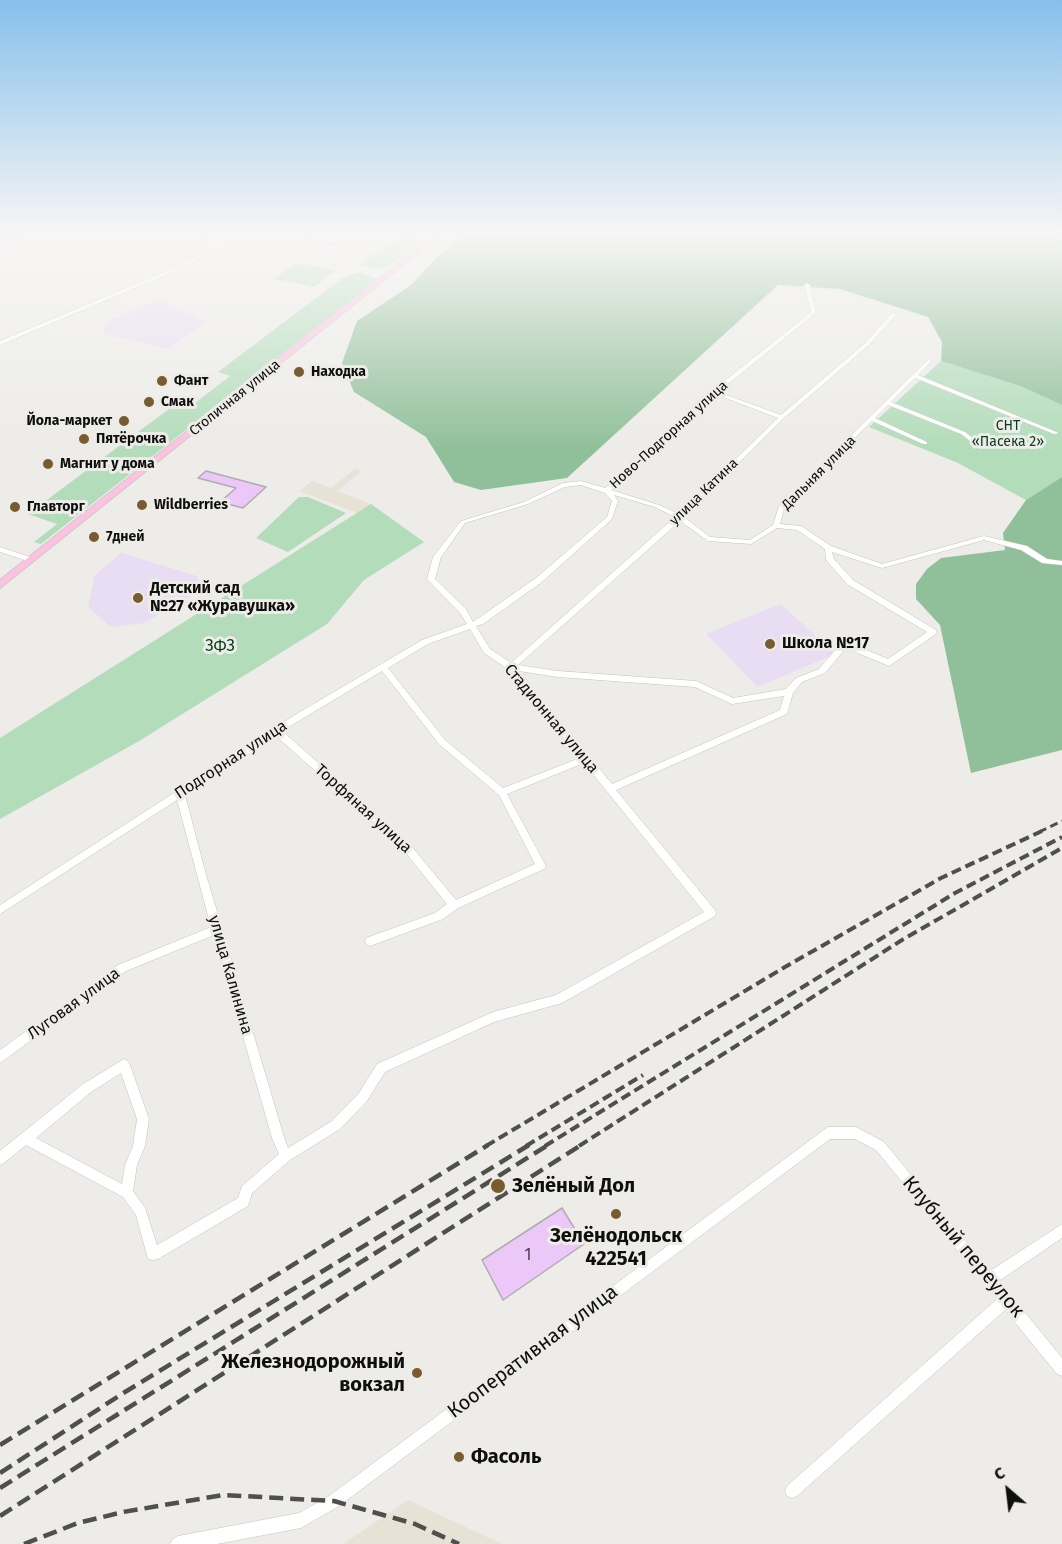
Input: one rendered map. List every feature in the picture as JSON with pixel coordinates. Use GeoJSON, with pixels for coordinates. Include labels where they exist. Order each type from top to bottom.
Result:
{"type":"FeatureCollection","features":[{"type":"Feature","properties":{"kind":"main road","name":"Столичная улица"},"geometry":{"type":"LineString","coordinates":[[0,585],[351,305]]}},
{"type":"Feature","properties":{"kind":"street"},"geometry":{"type":"LineString","coordinates":[[0,343],[90,305]]}},
{"type":"Feature","properties":{"kind":"street","name":"Ново-Подгорная улица"},"geometry":{"type":"LineString","coordinates":[[470,625],[480,622],[539,580],[610,518],[615,501],[607,490],[714,392],[814,312],[812,305]]}},
{"type":"Feature","properties":{"kind":"street","name":"улица Катина"},"geometry":{"type":"LineString","coordinates":[[511,667],[680,516],[782,417],[867,344],[894,314]]}},
{"type":"Feature","properties":{"kind":"street","name":"Дальняя улица"},"geometry":{"type":"LineString","coordinates":[[463,522],[526,502],[563,485],[581,483],[657,506],[680,516],[708,540],[752,542],[776,526],[781,507],[929,361]]}},
{"type":"Feature","properties":{"kind":"street"},"geometry":{"type":"LineString","coordinates":[[915,376],[1056,433]]}},
{"type":"Feature","properties":{"kind":"street"},"geometry":{"type":"LineString","coordinates":[[714,392],[782,417]]}},
{"type":"Feature","properties":{"kind":"street"},"geometry":{"type":"LineString","coordinates":[[889,402],[963,433],[980,446]]}},
{"type":"Feature","properties":{"kind":"street"},"geometry":{"type":"LineString","coordinates":[[872,419],[926,443]]}},
{"type":"Feature","properties":{"kind":"street","name":"Стадионная улица"},"geometry":{"type":"LineString","coordinates":[[286,1156],[336,1125],[363,1096],[381,1068],[493,1017],[558,999],[711,913],[511,667],[487,651],[463,611],[431,579],[437,557],[463,522]]}},
{"type":"Feature","properties":{"kind":"street"},"geometry":{"type":"LineString","coordinates":[[776,526],[800,528],[828,548],[882,566],[984,538],[1024,548],[1046,561],[1062,563]]}},
{"type":"Feature","properties":{"kind":"street"},"geometry":{"type":"LineString","coordinates":[[610,789],[784,712],[789,692],[799,680],[822,671],[845,644],[889,663],[933,632],[850,582],[830,560],[828,548]]}},
{"type":"Feature","properties":{"kind":"street"},"geometry":{"type":"LineString","coordinates":[[0,549],[30,560]]}},
{"type":"Feature","properties":{"kind":"street","name":"Подгорная улица"},"geometry":{"type":"LineString","coordinates":[[0,910],[276,731],[425,642],[470,625]]}},
{"type":"Feature","properties":{"kind":"street"},"geometry":{"type":"LineString","coordinates":[[370,941],[439,916],[454,905],[541,866],[502,792],[442,742],[383,667]]}},
{"type":"Feature","properties":{"kind":"street"},"geometry":{"type":"LineString","coordinates":[[511,667],[558,674],[696,684],[732,701],[789,692]]}},
{"type":"Feature","properties":{"kind":"street","name":"Торфяная улица"},"geometry":{"type":"LineString","coordinates":[[276,731],[404,844],[454,905]]}},
{"type":"Feature","properties":{"kind":"street"},"geometry":{"type":"LineString","coordinates":[[502,792],[586,759]]}},
{"type":"Feature","properties":{"kind":"street","name":"улица Калинина"},"geometry":{"type":"LineString","coordinates":[[180,794],[278,1138],[286,1156]]}},
{"type":"Feature","properties":{"kind":"street","name":"Луговая улица"},"geometry":{"type":"LineString","coordinates":[[0,1057],[122,968],[217,928]]}},
{"type":"Feature","properties":{"kind":"street"},"geometry":{"type":"LineString","coordinates":[[0,1159],[87,1088],[124,1065],[143,1119],[139,1146],[130,1165],[127,1193]]}},
{"type":"Feature","properties":{"kind":"street","name":"Кооперативная улица"},"geometry":{"type":"LineString","coordinates":[[178,1544],[301,1520],[334,1501],[828,1133],[856,1133]]}},
{"type":"Feature","properties":{"kind":"street","name":"Клубный переулок"},"geometry":{"type":"LineString","coordinates":[[856,1133],[880,1146],[1062,1369]]}},
{"type":"Feature","properties":{"kind":"street"},"geometry":{"type":"LineString","coordinates":[[26,1140],[127,1193],[141,1212],[153,1254],[244,1202],[246,1190],[286,1156]]}},
{"type":"Feature","properties":{"kind":"street"},"geometry":{"type":"LineString","coordinates":[[990,1279],[1062,1230]]}},
{"type":"Feature","properties":{"kind":"street"},"geometry":{"type":"LineString","coordinates":[[792,1491],[1007,1299]]}},
{"type":"Feature","properties":{"kind":"shaded area"},"geometry":{"type":"Polygon","coordinates":[[[146,305],[169,305],[207,322],[167,349],[104,334],[105,322],[146,305]]]}},
{"type":"Feature","properties":{"kind":"shaded area"},"geometry":{"type":"Polygon","coordinates":[[[355,469],[362,471],[337,491],[371,504],[360,514],[299,491],[312,481],[331,488],[355,469]]]}},
{"type":"Feature","properties":{"kind":"shaded area","name":"Детский сад №27 «Журавушка»"},"geometry":{"type":"Polygon","coordinates":[[[121,553],[197,576],[202,589],[144,623],[111,627],[88,607],[95,575],[121,553]]]}},
{"type":"Feature","properties":{"kind":"shaded area","name":"Школа №17"},"geometry":{"type":"Polygon","coordinates":[[[781,604],[835,654],[758,687],[706,634],[781,604]]]}},
{"type":"Feature","properties":{"kind":"shaded area"},"geometry":{"type":"Polygon","coordinates":[[[408,1500],[502,1544],[343,1544],[408,1500]]]}},
{"type":"Feature","properties":{"kind":"green space"},"geometry":{"type":"Polygon","coordinates":[[[307,305],[344,305],[41,544],[34,542],[57,524],[28,514],[181,400],[195,403],[230,376],[218,372],[307,305]]]}},
{"type":"Feature","properties":{"kind":"green space"},"geometry":{"type":"Polygon","coordinates":[[[381,305],[756,305],[567,478],[481,490],[454,482],[426,437],[354,392],[342,363],[357,321],[381,305]]]}},
{"type":"Feature","properties":{"kind":"green space"},"geometry":{"type":"Polygon","coordinates":[[[890,305],[1062,305],[1062,405],[1020,386],[941,361],[942,342],[928,317],[890,305]]]}},
{"type":"Feature","properties":{"kind":"green space","name":"СНТ «Пасека 2»"},"geometry":{"type":"Polygon","coordinates":[[[941,361],[1020,386],[1062,405],[1062,477],[1026,500],[958,463],[869,427],[941,361]]]}},
{"type":"Feature","properties":{"kind":"green space"},"geometry":{"type":"Polygon","coordinates":[[[1062,477],[1062,750],[971,773],[940,625],[916,599],[916,584],[927,569],[941,558],[1005,550],[1003,533],[1026,500],[1062,477]]]}},
{"type":"Feature","properties":{"kind":"green space"},"geometry":{"type":"Polygon","coordinates":[[[299,497],[308,497],[346,513],[288,552],[256,538],[299,497]]]}},
{"type":"Feature","properties":{"kind":"green space","name":"ЗФЗ"},"geometry":{"type":"Polygon","coordinates":[[[371,504],[424,542],[364,580],[327,624],[139,741],[0,819],[0,738],[371,504]]]}},
{"type":"Feature","properties":{"kind":"building"},"geometry":{"type":"Polygon","coordinates":[[[206,471],[266,487],[243,508],[220,502],[236,488],[198,478],[206,471]]]}},
{"type":"Feature","properties":{"kind":"building","name":"Зелёный Дол"},"geometry":{"type":"Polygon","coordinates":[[[562,1208],[584,1244],[503,1300],[482,1260],[562,1208]]]}},
{"type":"Feature","properties":{"kind":"railway"},"geometry":{"type":"LineString","coordinates":[[1039,832],[1062,821]]}},
{"type":"Feature","properties":{"kind":"railway"},"geometry":{"type":"LineString","coordinates":[[486,1146],[785,967],[941,878],[1042,831]]}},
{"type":"Feature","properties":{"kind":"railway"},"geometry":{"type":"LineString","coordinates":[[545,1146],[955,893],[1062,837]]}},
{"type":"Feature","properties":{"kind":"railway"},"geometry":{"type":"LineString","coordinates":[[579,1146],[902,940],[1062,848]]}},
{"type":"Feature","properties":{"kind":"railway"},"geometry":{"type":"LineString","coordinates":[[526,1146],[643,1075]]}},
{"type":"Feature","properties":{"kind":"railway"},"geometry":{"type":"LineString","coordinates":[[0,1445],[488,1145]]}},
{"type":"Feature","properties":{"kind":"railway"},"geometry":{"type":"LineString","coordinates":[[0,1473],[125,1392],[529,1145]]}},
{"type":"Feature","properties":{"kind":"railway"},"geometry":{"type":"LineString","coordinates":[[0,1488],[548,1145]]}},
{"type":"Feature","properties":{"kind":"railway"},"geometry":{"type":"LineString","coordinates":[[0,1516],[581,1145]]}},
{"type":"Feature","properties":{"kind":"railway"},"geometry":{"type":"LineString","coordinates":[[24,1544],[78,1523],[123,1512],[223,1495],[334,1501],[415,1524],[459,1544]]}},
{"type":"Feature","properties":{"kind":"place","name":"Находка"},"geometry":{"type":"Point","coordinates":[299,372]}},
{"type":"Feature","properties":{"kind":"place","name":"Фант"},"geometry":{"type":"Point","coordinates":[162,381]}},
{"type":"Feature","properties":{"kind":"place","name":"Смак"},"geometry":{"type":"Point","coordinates":[149,402]}},
{"type":"Feature","properties":{"kind":"place","name":"Йола-маркет"},"geometry":{"type":"Point","coordinates":[124,421]}},
{"type":"Feature","properties":{"kind":"place","name":"Пятёрочка"},"geometry":{"type":"Point","coordinates":[84,439]}},
{"type":"Feature","properties":{"kind":"place","name":"Магнит у дома"},"geometry":{"type":"Point","coordinates":[48,464]}},
{"type":"Feature","properties":{"kind":"place","name":"Wildberries"},"geometry":{"type":"Point","coordinates":[142,505]}},
{"type":"Feature","properties":{"kind":"place","name":"Главторг"},"geometry":{"type":"Point","coordinates":[15,507]}},
{"type":"Feature","properties":{"kind":"place","name":"7дней"},"geometry":{"type":"Point","coordinates":[94,537]}},
{"type":"Feature","properties":{"kind":"place","name":"Детский сад №27 «Журавушка»"},"geometry":{"type":"Point","coordinates":[138,598]}},
{"type":"Feature","properties":{"kind":"place","name":"Школа №17"},"geometry":{"type":"Point","coordinates":[770,644]}},
{"type":"Feature","properties":{"kind":"place","name":"Зелёный Дол"},"geometry":{"type":"Point","coordinates":[498,1186]}},
{"type":"Feature","properties":{"kind":"place","name":"Зелёнодольск 422541"},"geometry":{"type":"Point","coordinates":[616,1214]}},
{"type":"Feature","properties":{"kind":"place","name":"Железнодорожный вокзал"},"geometry":{"type":"Point","coordinates":[417,1373]}},
{"type":"Feature","properties":{"kind":"place","name":"Фасоль"},"geometry":{"type":"Point","coordinates":[459,1457]}}]}
